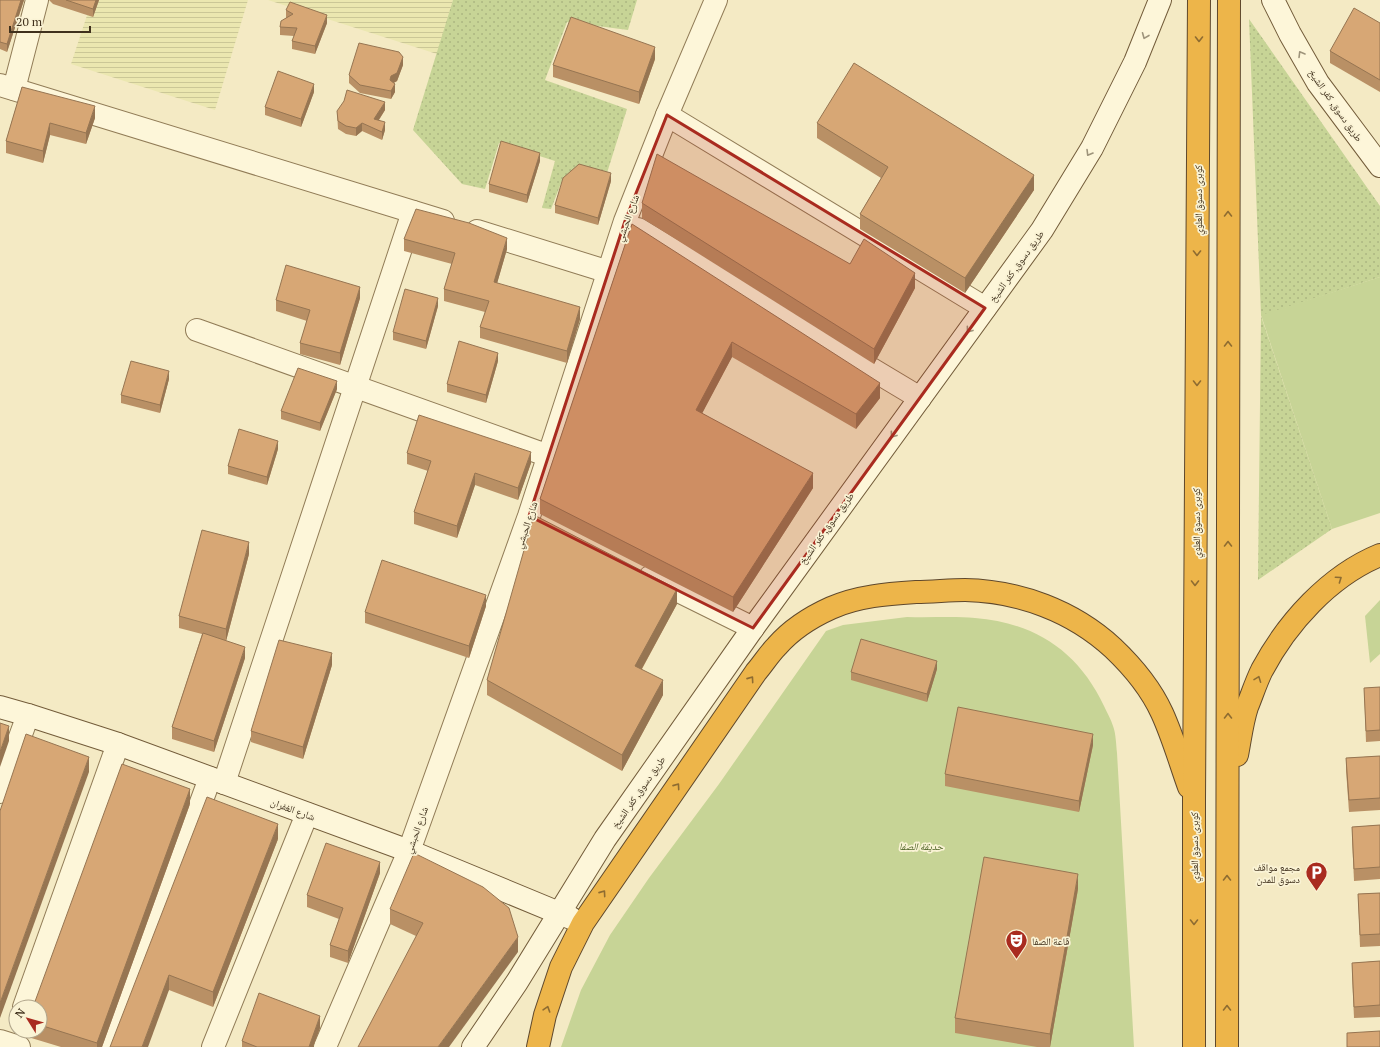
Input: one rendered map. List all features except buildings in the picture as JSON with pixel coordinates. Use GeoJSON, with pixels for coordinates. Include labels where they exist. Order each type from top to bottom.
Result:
{"type":"FeatureCollection","features":[{"type":"Feature","properties":{"kind":"highway","name":"كوبرى دسوق العلوي"},"geometry":{"type":"LineString","coordinates":[[1194,1047],[1199,0]]}},
{"type":"Feature","properties":{"kind":"highway"},"geometry":{"type":"LineString","coordinates":[[1227,1047],[1229,0]]}},
{"type":"Feature","properties":{"kind":"highway"},"geometry":{"type":"LineString","coordinates":[[1228,797],[1247,709],[1261,672],[1281,637],[1307,606],[1337,580],[1380,555]]}},
{"type":"Feature","properties":{"kind":"highway"},"geometry":{"type":"LineString","coordinates":[[538,1047],[545,1015],[561,967],[583,922],[756,672],[777,646],[802,624],[831,608],[862,597],[964,590],[991,592],[1018,597],[1038,603],[1069,616],[1113,648],[1132,667],[1148,689],[1162,712],[1194,799]]}},
{"type":"Feature","properties":{"kind":"street"},"geometry":{"type":"LineString","coordinates":[[37,0],[7,87],[609,272]]}},
{"type":"Feature","properties":{"kind":"street","name":"شارع الحبشي"},"geometry":{"type":"LineString","coordinates":[[325,1047],[408,851],[536,520],[549,456],[625,221],[666,115],[716,0]]}},
{"type":"Feature","properties":{"kind":"street","name":"طريق دسوق, كفر الشيخ"},"geometry":{"type":"LineString","coordinates":[[474,1047],[605,839],[753,628],[1042,230],[1092,148],[1135,62],[1160,0]]}},
{"type":"Feature","properties":{"kind":"street","name":"طريق دسوق, كفر الشيخ"},"geometry":{"type":"LineString","coordinates":[[1273,0],[1290,34],[1318,82],[1380,166]]}},
{"type":"Feature","properties":{"kind":"street"},"geometry":{"type":"LineString","coordinates":[[666,115],[986,308]]}},
{"type":"Feature","properties":{"kind":"street"},"geometry":{"type":"LineString","coordinates":[[111,1047],[217,781],[355,386],[413,212]]}},
{"type":"Feature","properties":{"kind":"street"},"geometry":{"type":"LineString","coordinates":[[625,221],[920,398]]}},
{"type":"Feature","properties":{"kind":"street"},"geometry":{"type":"LineString","coordinates":[[198,330],[549,456]]}},
{"type":"Feature","properties":{"kind":"street"},"geometry":{"type":"LineString","coordinates":[[634,568],[753,628]]}},
{"type":"Feature","properties":{"kind":"street","name":"شارع الغفران"},"geometry":{"type":"LineString","coordinates":[[0,707],[118,744],[408,851],[583,922]]}},
{"type":"Feature","properties":{"kind":"street"},"geometry":{"type":"LineString","coordinates":[[0,792],[28,715]]}},
{"type":"Feature","properties":{"kind":"street"},"geometry":{"type":"LineString","coordinates":[[27,999],[118,744]]}},
{"type":"Feature","properties":{"kind":"street"},"geometry":{"type":"LineString","coordinates":[[213,1047],[307,814]]}},
{"type":"Feature","properties":{"kind":"highlighted area"},"geometry":{"type":"Polygon","coordinates":[[[667,115],[985,308],[753,628],[529,516],[625,221],[667,115]]]}},
{"type":"Feature","properties":{"kind":"shaded area"},"geometry":{"type":"Polygon","coordinates":[[[92,0],[248,0],[215,110],[71,64],[92,0]]]}},
{"type":"Feature","properties":{"kind":"shaded area"},"geometry":{"type":"Polygon","coordinates":[[[268,0],[453,0],[437,54],[268,0]]]}},
{"type":"Feature","properties":{"kind":"green space"},"geometry":{"type":"Polygon","coordinates":[[[453,0],[637,0],[628,30],[567,22],[545,80],[627,109],[607,173],[563,178],[551,209],[542,208],[555,161],[499,143],[485,189],[462,184],[413,130],[453,0]]]}},
{"type":"Feature","properties":{"kind":"green space"},"geometry":{"type":"Polygon","coordinates":[[[1249,19],[1380,206],[1380,277],[1261,316],[1332,529],[1258,580],[1261,315],[1249,19]]]}},
{"type":"Feature","properties":{"kind":"green space"},"geometry":{"type":"Polygon","coordinates":[[[1380,277],[1380,513],[1332,529],[1261,315],[1380,277]]]}},
{"type":"Feature","properties":{"kind":"green space"},"geometry":{"type":"Polygon","coordinates":[[[1380,600],[1380,654],[1370,663],[1365,616],[1380,600]]]}},
{"type":"Feature","properties":{"kind":"green space","name":"حديقة الصفا"},"geometry":{"type":"Polygon","coordinates":[[[907,617],[975,618],[1017,626],[1035,634],[1052,643],[1068,655],[1093,687],[1104,706],[1114,729],[1117,753],[1134,1047],[561,1047],[581,990],[610,935],[649,878],[719,784],[826,631],[843,625],[907,617]]]}},
{"type":"Feature","properties":{"kind":"place","name":"مجمع مواقف دسوق للمدن"},"geometry":{"type":"Point","coordinates":[1316,892]}},
{"type":"Feature","properties":{"kind":"place","name":"قاعة الصفا"},"geometry":{"type":"Point","coordinates":[1017,960]}}]}
